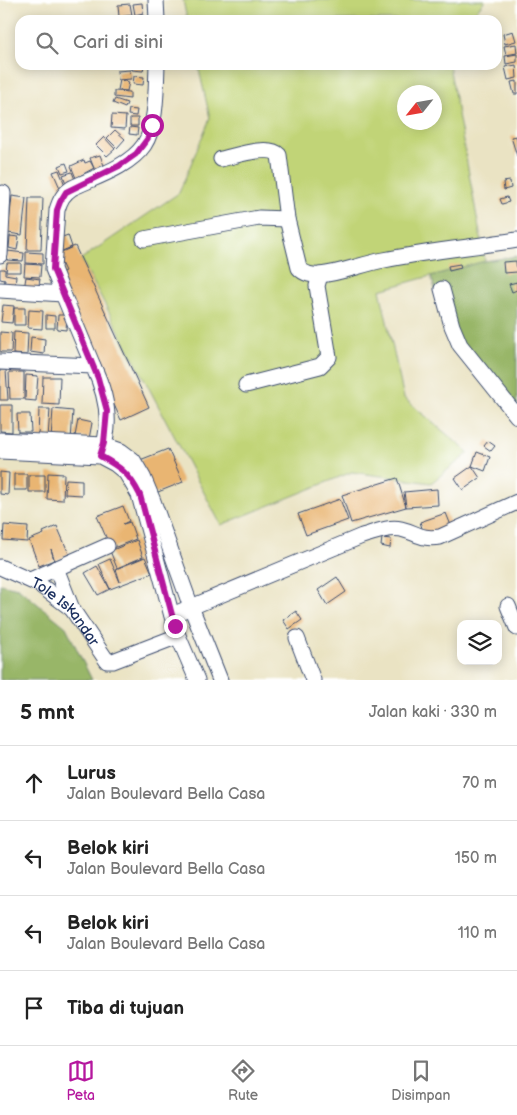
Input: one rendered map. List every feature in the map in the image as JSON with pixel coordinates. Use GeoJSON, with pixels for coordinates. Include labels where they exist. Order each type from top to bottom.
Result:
{"type":"FeatureCollection","features":[{"type":"Feature","properties":{"kind":"street"},"geometry":{"type":"LineString","coordinates":[[156,0],[157,15]]}},
{"type":"Feature","properties":{"kind":"street"},"geometry":{"type":"LineString","coordinates":[[102,451],[107,411],[102,389],[53,269],[57,210],[66,192],[124,163],[144,145],[152,125],[157,70]]}},
{"type":"Feature","properties":{"kind":"street"},"geometry":{"type":"LineString","coordinates":[[221,159],[252,152],[272,150],[277,153],[280,159],[287,219],[299,268],[302,272],[320,275],[391,258],[517,240]]}},
{"type":"Feature","properties":{"kind":"street"},"geometry":{"type":"LineString","coordinates":[[0,255],[4,193]]}},
{"type":"Feature","properties":{"kind":"street"},"geometry":{"type":"LineString","coordinates":[[144,239],[259,218],[287,219]]}},
{"type":"Feature","properties":{"kind":"street"},"geometry":{"type":"LineString","coordinates":[[246,385],[320,366],[329,357],[317,286],[320,275]]}},
{"type":"Feature","properties":{"kind":"street"},"geometry":{"type":"LineString","coordinates":[[442,289],[452,326],[460,345],[517,416]]}},
{"type":"Feature","properties":{"kind":"street"},"geometry":{"type":"LineString","coordinates":[[0,290],[63,294]]}},
{"type":"Feature","properties":{"kind":"street"},"geometry":{"type":"LineString","coordinates":[[0,362],[93,366]]}},
{"type":"Feature","properties":{"kind":"street"},"geometry":{"type":"LineString","coordinates":[[0,440],[102,451],[122,468],[132,480],[140,495],[178,636],[196,680]]}},
{"type":"Feature","properties":{"kind":"street"},"geometry":{"type":"LineString","coordinates":[[0,452],[102,451],[113,448],[129,456],[143,477],[220,680]]}},
{"type":"Feature","properties":{"kind":"street"},"geometry":{"type":"LineString","coordinates":[[172,615],[362,536],[393,528],[402,529],[421,538],[440,537],[490,512],[517,502]]}},
{"type":"Feature","properties":{"kind":"street"},"geometry":{"type":"LineString","coordinates":[[30,580],[107,546]]}},
{"type":"Feature","properties":{"kind":"street","name":"Tole Iskandar"},"geometry":{"type":"LineString","coordinates":[[0,568],[40,585],[72,609],[107,661],[113,661],[178,636]]}},
{"type":"Feature","properties":{"kind":"street"},"geometry":{"type":"LineString","coordinates":[[56,568],[72,609]]}},
{"type":"Feature","properties":{"kind":"street"},"geometry":{"type":"LineString","coordinates":[[508,606],[517,628]]}},
{"type":"Feature","properties":{"kind":"street"},"geometry":{"type":"LineString","coordinates":[[297,638],[313,680]]}},
{"type":"Feature","properties":{"kind":"green space"},"geometry":{"type":"Polygon","coordinates":[[[183,0],[485,0],[473,15],[186,15],[183,0]]]}},
{"type":"Feature","properties":{"kind":"green space"},"geometry":{"type":"Polygon","coordinates":[[[199,70],[450,70],[485,261],[380,290],[404,398],[469,453],[431,483],[352,472],[221,525],[81,259],[179,193],[210,118],[199,70]]]}},
{"type":"Feature","properties":{"kind":"green space"},"geometry":{"type":"Polygon","coordinates":[[[517,256],[517,406],[450,340],[431,276],[485,261],[517,256]]]}},
{"type":"Feature","properties":{"kind":"green space"},"geometry":{"type":"Polygon","coordinates":[[[0,584],[18,588],[66,627],[92,680],[0,680],[0,584]]]}},
{"type":"Feature","properties":{"kind":"building"},"geometry":{"type":"Polygon","coordinates":[[[142,3],[143,13],[135,15],[133,4],[142,3]]]}},
{"type":"Feature","properties":{"kind":"building"},"geometry":{"type":"Polygon","coordinates":[[[130,4],[132,15],[119,15],[118,5],[130,4]]]}},
{"type":"Feature","properties":{"kind":"building"},"geometry":{"type":"Polygon","coordinates":[[[513,31],[516,41],[505,44],[503,34],[513,31]]]}},
{"type":"Feature","properties":{"kind":"building"},"geometry":{"type":"Polygon","coordinates":[[[516,44],[517,53],[506,55],[504,46],[516,44]]]}},
{"type":"Feature","properties":{"kind":"building"},"geometry":{"type":"Polygon","coordinates":[[[517,54],[517,62],[506,64],[505,56],[517,54]]]}},
{"type":"Feature","properties":{"kind":"building"},"geometry":{"type":"Polygon","coordinates":[[[516,65],[517,78],[508,80],[505,67],[516,65]]]}},
{"type":"Feature","properties":{"kind":"building"},"geometry":{"type":"Polygon","coordinates":[[[130,70],[131,79],[118,80],[117,71],[130,70]]]}},
{"type":"Feature","properties":{"kind":"building"},"geometry":{"type":"Polygon","coordinates":[[[134,76],[144,77],[143,85],[133,84],[134,76]]]}},
{"type":"Feature","properties":{"kind":"building"},"geometry":{"type":"Polygon","coordinates":[[[120,80],[129,82],[127,91],[118,90],[120,80]]]}},
{"type":"Feature","properties":{"kind":"building"},"geometry":{"type":"Polygon","coordinates":[[[517,81],[517,94],[514,94],[511,82],[517,81]]]}},
{"type":"Feature","properties":{"kind":"building"},"geometry":{"type":"Polygon","coordinates":[[[114,91],[130,92],[130,99],[114,97],[114,91]]]}},
{"type":"Feature","properties":{"kind":"building"},"geometry":{"type":"Polygon","coordinates":[[[115,99],[127,103],[125,108],[113,103],[115,99]]]}},
{"type":"Feature","properties":{"kind":"building"},"geometry":{"type":"Polygon","coordinates":[[[129,109],[137,110],[136,116],[128,115],[129,109]]]}},
{"type":"Feature","properties":{"kind":"building"},"geometry":{"type":"Polygon","coordinates":[[[112,115],[126,116],[125,129],[111,128],[112,115]]]}},
{"type":"Feature","properties":{"kind":"building"},"geometry":{"type":"Polygon","coordinates":[[[130,118],[138,118],[138,126],[130,126],[130,118]]]}},
{"type":"Feature","properties":{"kind":"building"},"geometry":{"type":"Polygon","coordinates":[[[130,127],[138,128],[137,135],[129,134],[130,127]]]}},
{"type":"Feature","properties":{"kind":"building"},"geometry":{"type":"Polygon","coordinates":[[[115,130],[125,139],[117,148],[107,138],[115,130]]]}},
{"type":"Feature","properties":{"kind":"building"},"geometry":{"type":"Polygon","coordinates":[[[516,136],[517,140],[517,156],[511,137],[516,136]]]}},
{"type":"Feature","properties":{"kind":"building"},"geometry":{"type":"Polygon","coordinates":[[[104,137],[115,149],[107,156],[96,145],[104,137]]]}},
{"type":"Feature","properties":{"kind":"building"},"geometry":{"type":"Polygon","coordinates":[[[100,155],[105,168],[95,171],[90,158],[100,155]]]}},
{"type":"Feature","properties":{"kind":"building"},"geometry":{"type":"Polygon","coordinates":[[[84,160],[85,163],[90,161],[94,168],[76,178],[71,166],[84,160]]]}},
{"type":"Feature","properties":{"kind":"building"},"geometry":{"type":"Polygon","coordinates":[[[66,163],[69,171],[62,173],[59,166],[66,163]]]}},
{"type":"Feature","properties":{"kind":"building"},"geometry":{"type":"Polygon","coordinates":[[[59,170],[65,185],[60,188],[53,172],[59,170]]]}},
{"type":"Feature","properties":{"kind":"building"},"geometry":{"type":"Polygon","coordinates":[[[72,172],[76,182],[67,186],[63,175],[72,172]]]}},
{"type":"Feature","properties":{"kind":"building"},"geometry":{"type":"Polygon","coordinates":[[[510,181],[511,188],[504,190],[503,182],[510,181]]]}},
{"type":"Feature","properties":{"kind":"building"},"geometry":{"type":"Polygon","coordinates":[[[12,196],[26,198],[22,235],[8,233],[12,196]]]}},
{"type":"Feature","properties":{"kind":"building"},"geometry":{"type":"Polygon","coordinates":[[[507,197],[509,202],[502,204],[500,199],[507,197]]]}},
{"type":"Feature","properties":{"kind":"building"},"geometry":{"type":"Polygon","coordinates":[[[29,198],[43,198],[41,250],[27,250],[29,198]]]}},
{"type":"Feature","properties":{"kind":"building"},"geometry":{"type":"Polygon","coordinates":[[[68,235],[72,247],[62,251],[57,239],[68,235]]]}},
{"type":"Feature","properties":{"kind":"building"},"geometry":{"type":"Polygon","coordinates":[[[10,236],[19,237],[17,250],[9,248],[10,236]]]}},
{"type":"Feature","properties":{"kind":"building"},"geometry":{"type":"Polygon","coordinates":[[[75,246],[149,407],[121,420],[55,276],[65,271],[57,254],[75,246]]]}},
{"type":"Feature","properties":{"kind":"building"},"geometry":{"type":"Polygon","coordinates":[[[8,251],[24,253],[23,261],[7,260],[8,251]]]}},
{"type":"Feature","properties":{"kind":"building"},"geometry":{"type":"Polygon","coordinates":[[[26,252],[43,253],[43,264],[26,263],[26,252]]]}},
{"type":"Feature","properties":{"kind":"building"},"geometry":{"type":"Polygon","coordinates":[[[516,261],[517,272],[504,273],[503,262],[516,261]]]}},
{"type":"Feature","properties":{"kind":"building"},"geometry":{"type":"Polygon","coordinates":[[[7,263],[21,263],[21,272],[6,272],[7,263]]]}},
{"type":"Feature","properties":{"kind":"building"},"geometry":{"type":"Polygon","coordinates":[[[25,264],[41,265],[40,277],[24,276],[25,264]]]}},
{"type":"Feature","properties":{"kind":"building"},"geometry":{"type":"Polygon","coordinates":[[[460,264],[461,268],[449,271],[448,266],[460,264]]]}},
{"type":"Feature","properties":{"kind":"building"},"geometry":{"type":"Polygon","coordinates":[[[0,269],[5,269],[5,274],[16,276],[15,287],[4,286],[5,280],[0,279],[0,269]]]}},
{"type":"Feature","properties":{"kind":"building"},"geometry":{"type":"Polygon","coordinates":[[[26,277],[40,279],[38,291],[24,289],[26,277]]]}},
{"type":"Feature","properties":{"kind":"building"},"geometry":{"type":"Polygon","coordinates":[[[517,282],[517,290],[512,292],[509,284],[517,282]]]}},
{"type":"Feature","properties":{"kind":"building"},"geometry":{"type":"Polygon","coordinates":[[[3,305],[14,306],[12,323],[1,322],[3,305]]]}},
{"type":"Feature","properties":{"kind":"building"},"geometry":{"type":"Polygon","coordinates":[[[14,308],[25,308],[25,325],[14,325],[14,308]]]}},
{"type":"Feature","properties":{"kind":"building"},"geometry":{"type":"Polygon","coordinates":[[[29,310],[43,311],[42,329],[28,328],[29,310]]]}},
{"type":"Feature","properties":{"kind":"building"},"geometry":{"type":"Polygon","coordinates":[[[46,315],[55,316],[55,328],[46,328],[46,315]]]}},
{"type":"Feature","properties":{"kind":"building"},"geometry":{"type":"Polygon","coordinates":[[[58,315],[67,315],[66,330],[57,329],[58,315]]]}},
{"type":"Feature","properties":{"kind":"building"},"geometry":{"type":"Polygon","coordinates":[[[0,332],[12,333],[11,352],[0,352],[0,332]]]}},
{"type":"Feature","properties":{"kind":"building"},"geometry":{"type":"Polygon","coordinates":[[[14,332],[28,333],[27,355],[13,354],[14,332]]]}},
{"type":"Feature","properties":{"kind":"building"},"geometry":{"type":"Polygon","coordinates":[[[31,337],[45,339],[44,354],[30,352],[31,337]]]}},
{"type":"Feature","properties":{"kind":"building"},"geometry":{"type":"Polygon","coordinates":[[[0,370],[6,370],[8,400],[0,400],[0,370]]]}},
{"type":"Feature","properties":{"kind":"building"},"geometry":{"type":"Polygon","coordinates":[[[9,372],[24,372],[24,399],[10,399],[9,372]]]}},
{"type":"Feature","properties":{"kind":"building"},"geometry":{"type":"Polygon","coordinates":[[[26,375],[38,376],[36,401],[25,400],[26,375]]]}},
{"type":"Feature","properties":{"kind":"building"},"geometry":{"type":"Polygon","coordinates":[[[43,377],[60,377],[59,405],[42,404],[43,377]]]}},
{"type":"Feature","properties":{"kind":"building"},"geometry":{"type":"Polygon","coordinates":[[[0,405],[12,405],[12,432],[0,431],[0,405]]]}},
{"type":"Feature","properties":{"kind":"building"},"geometry":{"type":"Polygon","coordinates":[[[39,409],[50,409],[48,438],[38,438],[39,409]]]}},
{"type":"Feature","properties":{"kind":"building"},"geometry":{"type":"Polygon","coordinates":[[[53,409],[73,411],[71,441],[51,439],[53,409]]]}},
{"type":"Feature","properties":{"kind":"building"},"geometry":{"type":"Polygon","coordinates":[[[17,414],[30,414],[31,432],[18,432],[17,414]]]}},
{"type":"Feature","properties":{"kind":"building"},"geometry":{"type":"Polygon","coordinates":[[[78,420],[92,423],[89,439],[75,436],[78,420]]]}},
{"type":"Feature","properties":{"kind":"building"},"geometry":{"type":"Polygon","coordinates":[[[488,441],[495,446],[491,451],[484,446],[488,441]]]}},
{"type":"Feature","properties":{"kind":"building"},"geometry":{"type":"Polygon","coordinates":[[[168,449],[183,482],[153,494],[140,460],[168,449]]]}},
{"type":"Feature","properties":{"kind":"building"},"geometry":{"type":"Polygon","coordinates":[[[477,452],[490,457],[485,471],[472,466],[477,452]]]}},
{"type":"Feature","properties":{"kind":"building"},"geometry":{"type":"Polygon","coordinates":[[[472,466],[480,478],[463,490],[455,478],[472,466]]]}},
{"type":"Feature","properties":{"kind":"building"},"geometry":{"type":"Polygon","coordinates":[[[0,472],[9,473],[8,495],[0,494],[0,472]]]}},
{"type":"Feature","properties":{"kind":"building"},"geometry":{"type":"Polygon","coordinates":[[[48,473],[64,474],[63,500],[47,499],[48,473]]]}},
{"type":"Feature","properties":{"kind":"building"},"geometry":{"type":"Polygon","coordinates":[[[14,474],[27,474],[27,490],[14,490],[14,474]]]}},
{"type":"Feature","properties":{"kind":"building"},"geometry":{"type":"Polygon","coordinates":[[[29,475],[45,475],[45,492],[29,492],[29,475]]]}},
{"type":"Feature","properties":{"kind":"building"},"geometry":{"type":"Polygon","coordinates":[[[397,478],[406,507],[351,523],[342,495],[397,478]]]}},
{"type":"Feature","properties":{"kind":"building"},"geometry":{"type":"Polygon","coordinates":[[[66,479],[82,480],[82,495],[65,494],[66,479]]]}},
{"type":"Feature","properties":{"kind":"building"},"geometry":{"type":"Polygon","coordinates":[[[437,489],[438,505],[406,507],[404,492],[437,489]]]}},
{"type":"Feature","properties":{"kind":"building"},"geometry":{"type":"Polygon","coordinates":[[[340,499],[348,520],[306,535],[298,514],[340,499]]]}},
{"type":"Feature","properties":{"kind":"building"},"geometry":{"type":"Polygon","coordinates":[[[123,506],[129,521],[123,524],[130,522],[136,539],[111,549],[97,516],[123,506]]]}},
{"type":"Feature","properties":{"kind":"building"},"geometry":{"type":"Polygon","coordinates":[[[446,513],[452,528],[425,537],[420,522],[446,513]]]}},
{"type":"Feature","properties":{"kind":"building"},"geometry":{"type":"Polygon","coordinates":[[[4,525],[28,527],[27,542],[3,540],[4,525]]]}},
{"type":"Feature","properties":{"kind":"building"},"geometry":{"type":"Polygon","coordinates":[[[57,526],[69,554],[55,561],[51,549],[54,560],[39,566],[29,540],[57,526]]]}},
{"type":"Feature","properties":{"kind":"building"},"geometry":{"type":"Polygon","coordinates":[[[382,538],[391,539],[390,548],[381,546],[382,538]]]}},
{"type":"Feature","properties":{"kind":"building"},"geometry":{"type":"Polygon","coordinates":[[[137,540],[143,557],[117,568],[110,551],[137,540]]]}},
{"type":"Feature","properties":{"kind":"building"},"geometry":{"type":"Polygon","coordinates":[[[145,557],[152,573],[110,589],[99,564],[110,559],[120,582],[116,569],[145,557]]]}},
{"type":"Feature","properties":{"kind":"building"},"geometry":{"type":"Polygon","coordinates":[[[97,566],[110,589],[98,595],[85,573],[97,566]]]}},
{"type":"Feature","properties":{"kind":"building"},"geometry":{"type":"Polygon","coordinates":[[[337,577],[346,592],[327,605],[318,590],[337,577]]]}},
{"type":"Feature","properties":{"kind":"building"},"geometry":{"type":"Polygon","coordinates":[[[296,611],[302,620],[289,629],[283,620],[296,611]]]}},
{"type":"Feature","properties":{"kind":"route"},"geometry":{"type":"LineString","coordinates":[[152,125],[144,145],[129,160],[72,188],[62,197],[57,210],[53,269],[98,378],[105,400],[107,421],[100,456],[122,468],[132,480],[140,495],[175,626]]}}]}
